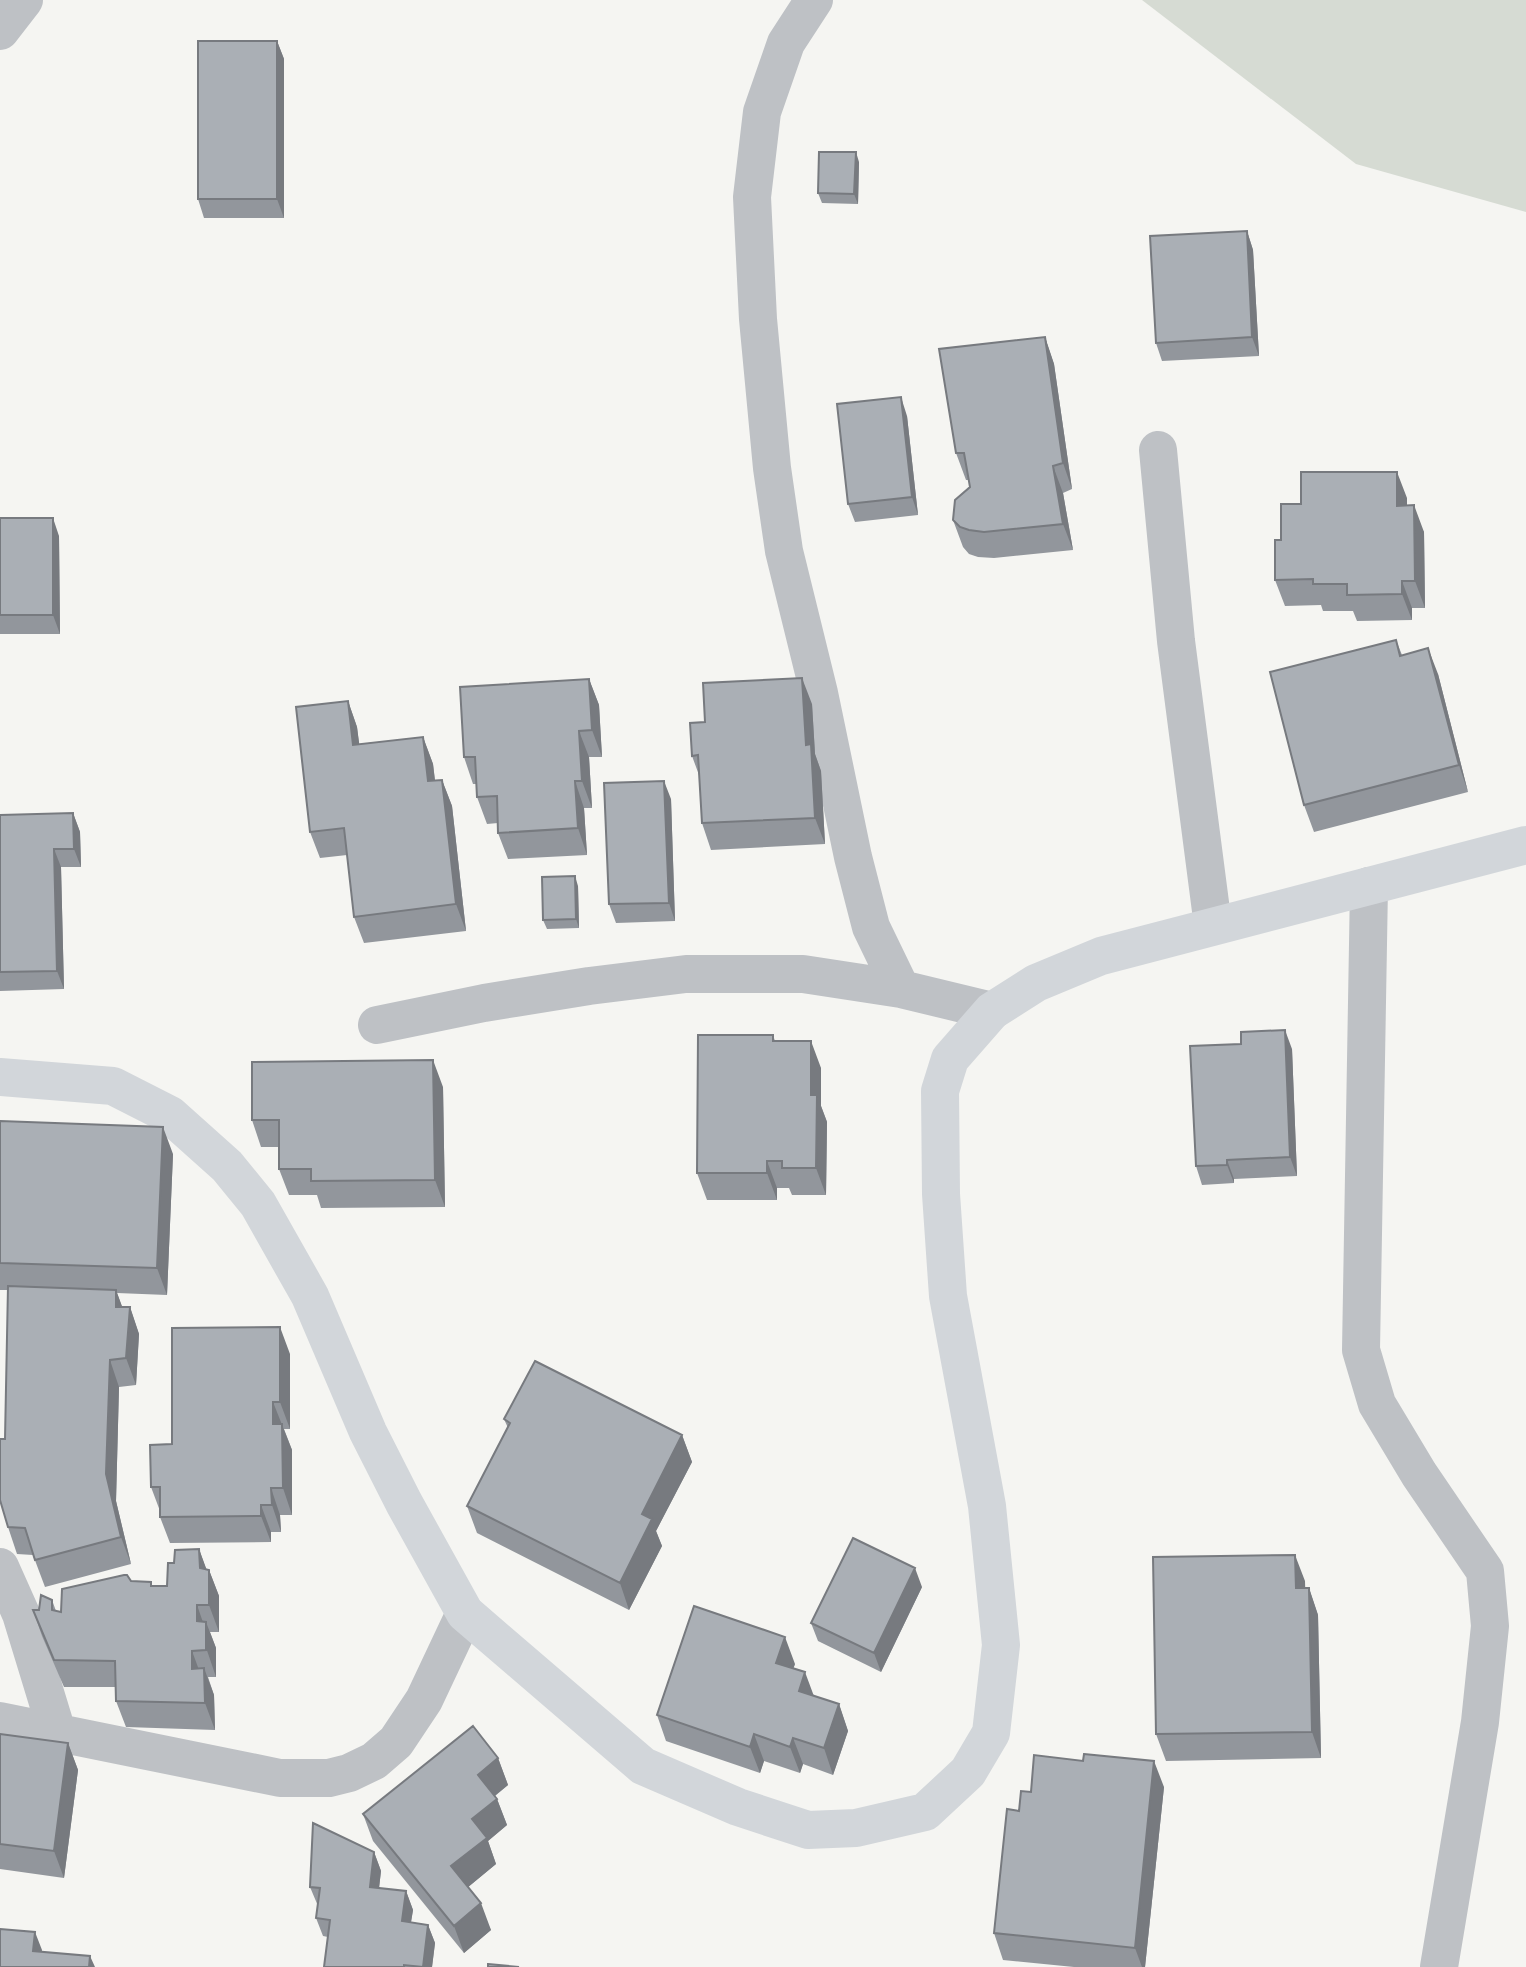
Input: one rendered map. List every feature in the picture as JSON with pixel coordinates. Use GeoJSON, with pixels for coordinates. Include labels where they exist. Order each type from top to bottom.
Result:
{"type":"FeatureCollection","features":[{"type":"Feature","properties":{"kind":"main road"},"geometry":{"type":"LineString","coordinates":[[0,1077],[113,1086],[170,1115],[226,1166],[258,1204],[310,1296],[368,1432],[465,1613],[643,1766],[738,1807],[808,1830],[856,1828],[925,1812],[968,1772],[991,1732],[1000,1645],[987,1506],[948,1296],[941,1194],[940,1091],[950,1059],[992,1011],[1036,983],[1101,956],[1526,845]]}},
{"type":"Feature","properties":{"kind":"street"},"geometry":{"type":"LineString","coordinates":[[0,31],[24,0]]}},
{"type":"Feature","properties":{"kind":"street"},"geometry":{"type":"LineString","coordinates":[[814,0],[786,43],[762,111],[752,197],[758,320],[772,468],[784,551],[819,693],[868,916],[901,989]]}},
{"type":"Feature","properties":{"kind":"street"},"geometry":{"type":"LineString","coordinates":[[1158,450],[1176,641],[1213,926]]}},
{"type":"Feature","properties":{"kind":"street"},"geometry":{"type":"LineString","coordinates":[[1369,886],[1360,1350],[1377,1404],[1419,1474],[1485,1571],[1490,1626],[1480,1722],[1439,1967]]}},
{"type":"Feature","properties":{"kind":"street"},"geometry":{"type":"LineString","coordinates":[[377,1025],[484,1003],[686,974],[803,974],[901,989],[992,1011]]}},
{"type":"Feature","properties":{"kind":"street"},"geometry":{"type":"LineString","coordinates":[[0,1567],[21,1614],[57,1732]]}},
{"type":"Feature","properties":{"kind":"street"},"geometry":{"type":"LineString","coordinates":[[0,1721],[281,1778],[328,1778],[349,1773],[374,1761],[396,1742],[424,1700],[465,1613]]}},
{"type":"Feature","properties":{"kind":"shaded area"},"geometry":{"type":"Polygon","coordinates":[[[1142,0],[1526,0],[1526,212],[1356,164],[1142,0]]]}},
{"type":"Feature","properties":{"kind":"building"},"geometry":{"type":"Polygon","coordinates":[[[198,41],[277,41],[277,199],[198,199],[198,41]]]}},
{"type":"Feature","properties":{"kind":"building"},"geometry":{"type":"Polygon","coordinates":[[[819,152],[856,152],[854,194],[818,193],[819,152]]]}},
{"type":"Feature","properties":{"kind":"building"},"geometry":{"type":"Polygon","coordinates":[[[1247,231],[1252,337],[1156,343],[1150,236],[1247,231]]]}},
{"type":"Feature","properties":{"kind":"building"},"geometry":{"type":"Polygon","coordinates":[[[1045,337],[1063,463],[1053,466],[1063,524],[984,532],[960,527],[953,520],[955,500],[970,487],[964,453],[956,453],[939,349],[1045,337]]]}},
{"type":"Feature","properties":{"kind":"building"},"geometry":{"type":"Polygon","coordinates":[[[901,397],[912,497],[848,504],[837,404],[901,397]]]}},
{"type":"Feature","properties":{"kind":"building"},"geometry":{"type":"Polygon","coordinates":[[[1301,472],[1397,472],[1397,506],[1414,505],[1415,581],[1402,581],[1402,594],[1347,595],[1347,584],[1313,584],[1313,579],[1275,580],[1275,540],[1281,540],[1281,504],[1301,504],[1301,472]]]}},
{"type":"Feature","properties":{"kind":"building"},"geometry":{"type":"Polygon","coordinates":[[[0,518],[53,518],[53,615],[0,615],[0,518]]]}},
{"type":"Feature","properties":{"kind":"building"},"geometry":{"type":"Polygon","coordinates":[[[1396,640],[1400,656],[1428,648],[1459,765],[1304,805],[1270,672],[1396,640]]]}},
{"type":"Feature","properties":{"kind":"building"},"geometry":{"type":"Polygon","coordinates":[[[802,678],[806,745],[811,744],[815,818],[702,823],[698,755],[692,756],[690,723],[705,722],[703,683],[802,678]]]}},
{"type":"Feature","properties":{"kind":"building"},"geometry":{"type":"Polygon","coordinates":[[[589,679],[592,730],[579,731],[582,781],[575,781],[578,828],[498,833],[497,796],[477,797],[475,757],[464,757],[460,687],[589,679]]]}},
{"type":"Feature","properties":{"kind":"building"},"geometry":{"type":"Polygon","coordinates":[[[348,701],[353,745],[423,737],[428,781],[442,780],[456,904],[354,917],[344,828],[310,832],[296,707],[348,701]]]}},
{"type":"Feature","properties":{"kind":"building"},"geometry":{"type":"Polygon","coordinates":[[[664,781],[669,903],[609,904],[604,783],[664,781]]]}},
{"type":"Feature","properties":{"kind":"building"},"geometry":{"type":"Polygon","coordinates":[[[73,813],[74,849],[54,849],[57,971],[0,972],[0,815],[73,813]]]}},
{"type":"Feature","properties":{"kind":"building"},"geometry":{"type":"Polygon","coordinates":[[[575,876],[576,919],[543,920],[542,877],[575,876]]]}},
{"type":"Feature","properties":{"kind":"building"},"geometry":{"type":"Polygon","coordinates":[[[1285,1030],[1290,1157],[1227,1160],[1227,1165],[1196,1166],[1190,1046],[1241,1044],[1241,1032],[1285,1030]]]}},
{"type":"Feature","properties":{"kind":"building"},"geometry":{"type":"Polygon","coordinates":[[[698,1035],[773,1035],[773,1041],[811,1041],[811,1095],[817,1095],[816,1168],[782,1168],[782,1161],[767,1161],[767,1173],[697,1173],[698,1035]]]}},
{"type":"Feature","properties":{"kind":"building"},"geometry":{"type":"Polygon","coordinates":[[[433,1060],[435,1180],[311,1181],[311,1169],[279,1169],[279,1120],[252,1120],[252,1062],[433,1060]]]}},
{"type":"Feature","properties":{"kind":"building"},"geometry":{"type":"Polygon","coordinates":[[[0,1121],[163,1127],[157,1268],[0,1263],[0,1121]]]}},
{"type":"Feature","properties":{"kind":"building"},"geometry":{"type":"Polygon","coordinates":[[[8,1286],[116,1290],[116,1307],[130,1307],[126,1358],[110,1360],[106,1474],[121,1537],[35,1560],[25,1528],[8,1527],[0,1500],[0,1439],[5,1439],[8,1286]]]}},
{"type":"Feature","properties":{"kind":"building"},"geometry":{"type":"Polygon","coordinates":[[[280,1327],[280,1402],[273,1402],[273,1424],[282,1424],[283,1488],[271,1488],[272,1505],[261,1505],[261,1516],[160,1517],[160,1487],[151,1487],[150,1445],[172,1444],[172,1328],[280,1327]]]}},
{"type":"Feature","properties":{"kind":"building"},"geometry":{"type":"Polygon","coordinates":[[[535,1361],[682,1435],[642,1514],[652,1519],[620,1583],[467,1506],[510,1423],[504,1419],[535,1361]]]}},
{"type":"Feature","properties":{"kind":"building"},"geometry":{"type":"Polygon","coordinates":[[[853,1538],[915,1568],[874,1653],[811,1623],[853,1538]]]}},
{"type":"Feature","properties":{"kind":"building"},"geometry":{"type":"Polygon","coordinates":[[[199,1549],[200,1568],[209,1570],[209,1605],[197,1605],[197,1621],[206,1622],[206,1650],[192,1651],[192,1669],[204,1668],[205,1703],[116,1701],[115,1661],[54,1660],[33,1610],[39,1610],[41,1595],[52,1600],[52,1610],[61,1612],[62,1589],[124,1575],[131,1581],[151,1582],[151,1586],[167,1586],[168,1563],[174,1563],[175,1550],[199,1549]]]}},
{"type":"Feature","properties":{"kind":"building"},"geometry":{"type":"Polygon","coordinates":[[[1295,1555],[1296,1588],[1309,1588],[1312,1732],[1156,1734],[1153,1557],[1295,1555]]]}},
{"type":"Feature","properties":{"kind":"building"},"geometry":{"type":"Polygon","coordinates":[[[694,1606],[785,1637],[776,1663],[805,1672],[799,1691],[839,1704],[824,1748],[793,1738],[790,1747],[754,1734],[750,1747],[657,1715],[694,1606]]]}},
{"type":"Feature","properties":{"kind":"building"},"geometry":{"type":"Polygon","coordinates":[[[473,1726],[498,1758],[478,1775],[497,1799],[472,1819],[487,1838],[451,1866],[481,1903],[454,1926],[363,1814],[473,1726]]]}},
{"type":"Feature","properties":{"kind":"building"},"geometry":{"type":"Polygon","coordinates":[[[0,1734],[68,1743],[54,1851],[0,1844],[0,1734]]]}},
{"type":"Feature","properties":{"kind":"building"},"geometry":{"type":"Polygon","coordinates":[[[1084,1754],[1154,1761],[1135,1948],[994,1933],[1007,1809],[1019,1811],[1021,1791],[1031,1792],[1034,1755],[1083,1761],[1084,1754]]]}},
{"type":"Feature","properties":{"kind":"building"},"geometry":{"type":"Polygon","coordinates":[[[313,1823],[374,1852],[370,1887],[406,1891],[402,1921],[428,1925],[423,1967],[324,1967],[330,1920],[316,1918],[320,1888],[310,1887],[313,1823]]]}},
{"type":"Feature","properties":{"kind":"building"},"geometry":{"type":"Polygon","coordinates":[[[0,1929],[35,1932],[33,1951],[90,1956],[89,1967],[0,1967],[0,1929]]]}},
{"type":"Feature","properties":{"kind":"building"},"geometry":{"type":"Polygon","coordinates":[[[488,1964],[519,1967],[488,1967],[488,1964]]]}}]}
